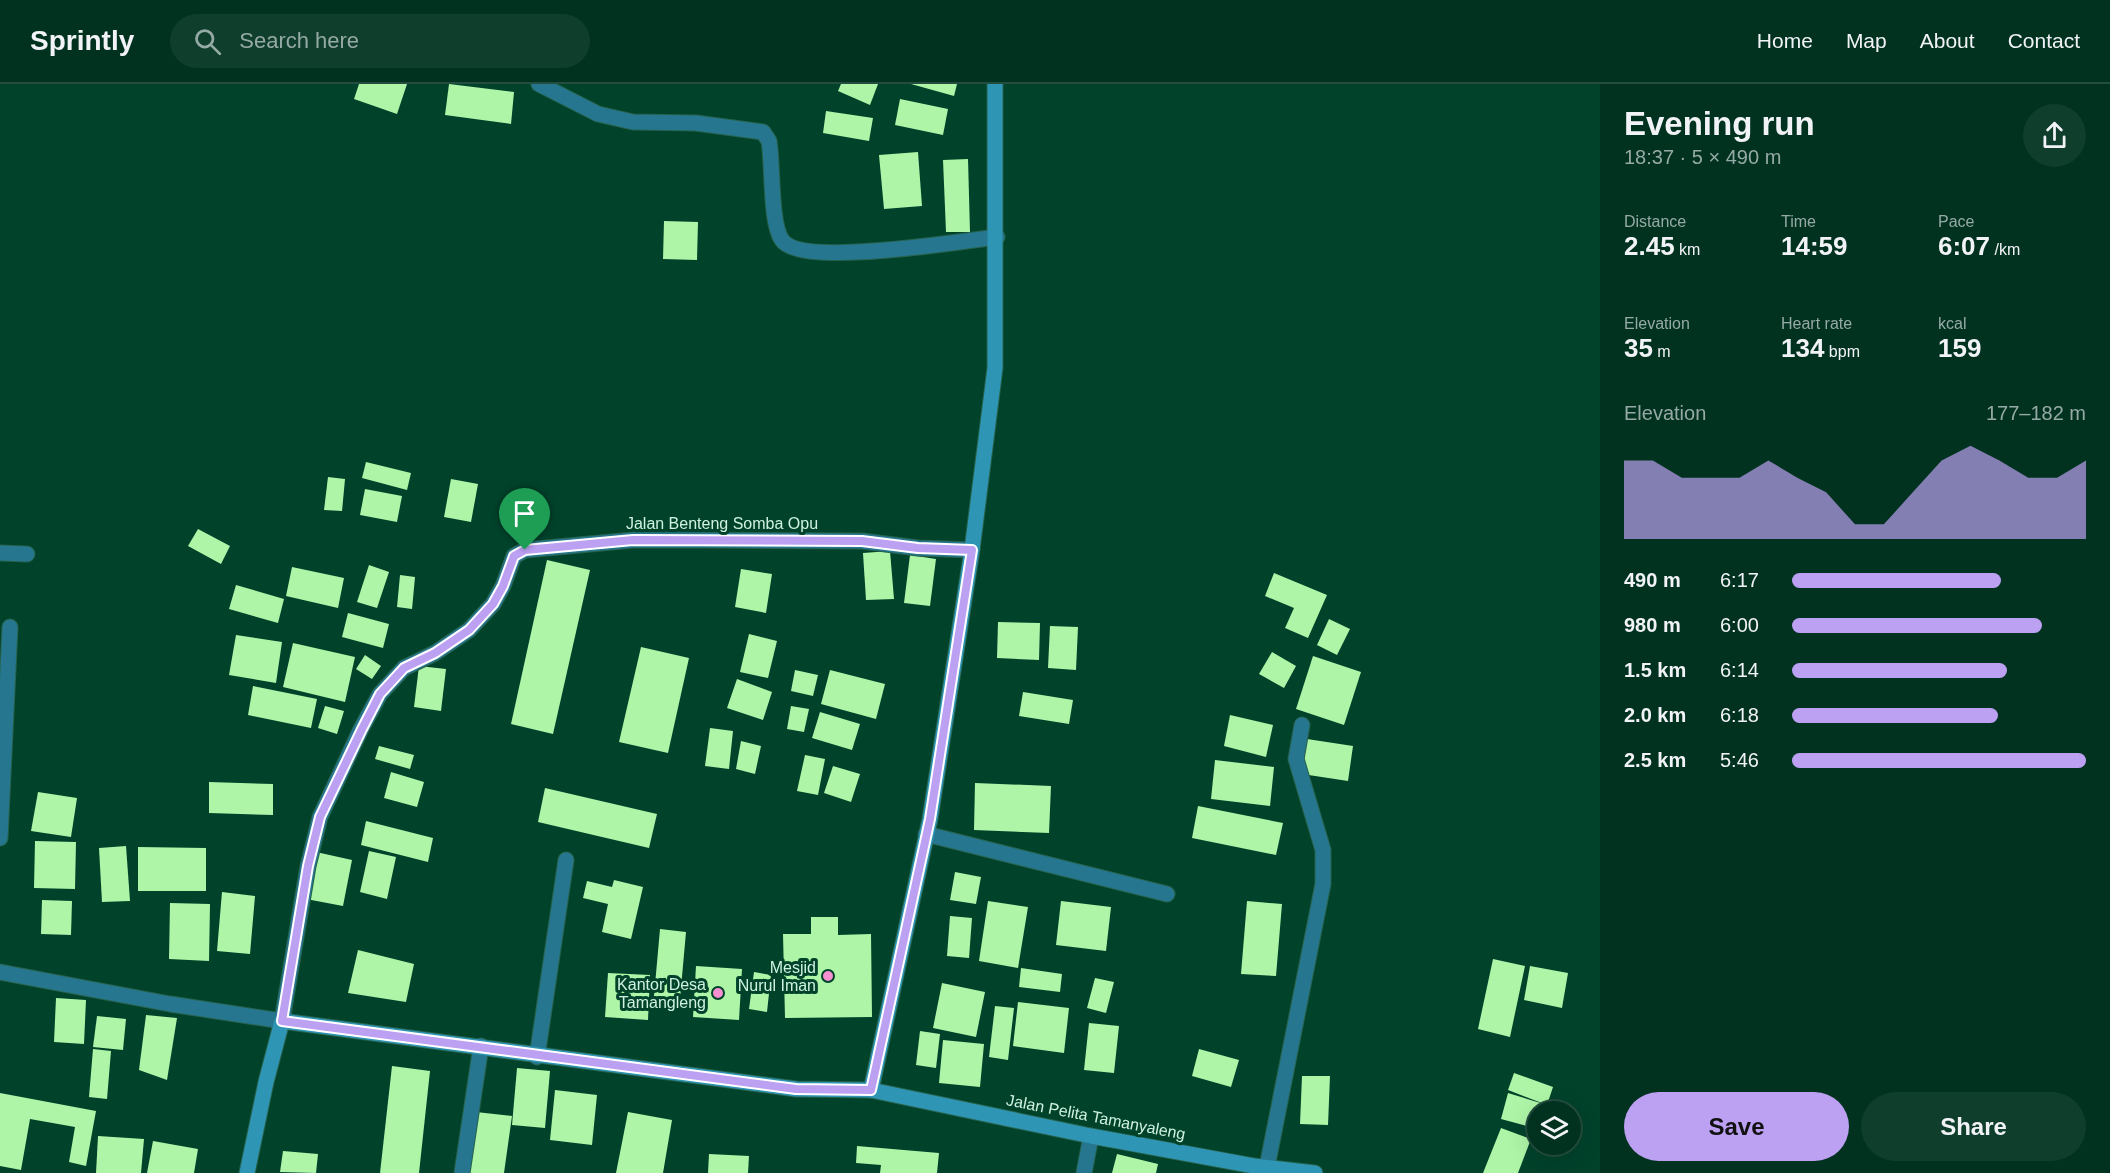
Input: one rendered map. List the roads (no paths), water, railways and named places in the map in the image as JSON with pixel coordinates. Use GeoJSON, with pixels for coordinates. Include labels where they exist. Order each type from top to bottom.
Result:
{"type":"FeatureCollection","features":[{"type":"Feature","properties":{"kind":"street"},"geometry":{"type":"LineString","coordinates":[[539,84],[598,114],[633,122],[696,123],[763,132],[770,141],[776,225],[782,241],[794,249],[878,253],[997,237]]}},
{"type":"Feature","properties":{"kind":"street"},"geometry":{"type":"LineString","coordinates":[[871,1090],[926,834],[972,550],[995,368],[997,237],[995,84]]}},
{"type":"Feature","properties":{"kind":"street","name":"Jalan Benteng Somba Opu"},"geometry":{"type":"LineString","coordinates":[[282,1021],[308,866],[320,817],[362,729],[380,694],[404,668],[435,653],[469,630],[493,604],[503,586],[514,556],[525,550],[633,540],[862,541],[918,548],[972,550]]}},
{"type":"Feature","properties":{"kind":"street"},"geometry":{"type":"LineString","coordinates":[[0,553],[27,554]]}},
{"type":"Feature","properties":{"kind":"street"},"geometry":{"type":"LineString","coordinates":[[0,838],[10,627]]}},
{"type":"Feature","properties":{"kind":"street"},"geometry":{"type":"LineString","coordinates":[[1267,1167],[1323,873],[1323,850],[1296,759],[1302,725]]}},
{"type":"Feature","properties":{"kind":"street"},"geometry":{"type":"LineString","coordinates":[[926,834],[1167,894]]}},
{"type":"Feature","properties":{"kind":"street"},"geometry":{"type":"LineString","coordinates":[[537,1057],[566,860]]}},
{"type":"Feature","properties":{"kind":"street"},"geometry":{"type":"LineString","coordinates":[[0,972],[192,1008],[282,1021],[266,1082],[248,1173]]}},
{"type":"Feature","properties":{"kind":"street","name":"Jalan Pelita Tamanyaleng"},"geometry":{"type":"LineString","coordinates":[[282,1021],[481,1046],[537,1057],[796,1089],[871,1090],[1091,1136],[1267,1167],[1315,1173]]}},
{"type":"Feature","properties":{"kind":"street"},"geometry":{"type":"LineString","coordinates":[[462,1173],[481,1046]]}},
{"type":"Feature","properties":{"kind":"street"},"geometry":{"type":"LineString","coordinates":[[1084,1173],[1091,1136]]}},
{"type":"Feature","properties":{"kind":"place","name":"Mesjid Nurul Iman"},"geometry":{"type":"Point","coordinates":[828,976]}},
{"type":"Feature","properties":{"kind":"place","name":"Kantor Desa Tamangleng"},"geometry":{"type":"Point","coordinates":[718,993]}}]}
